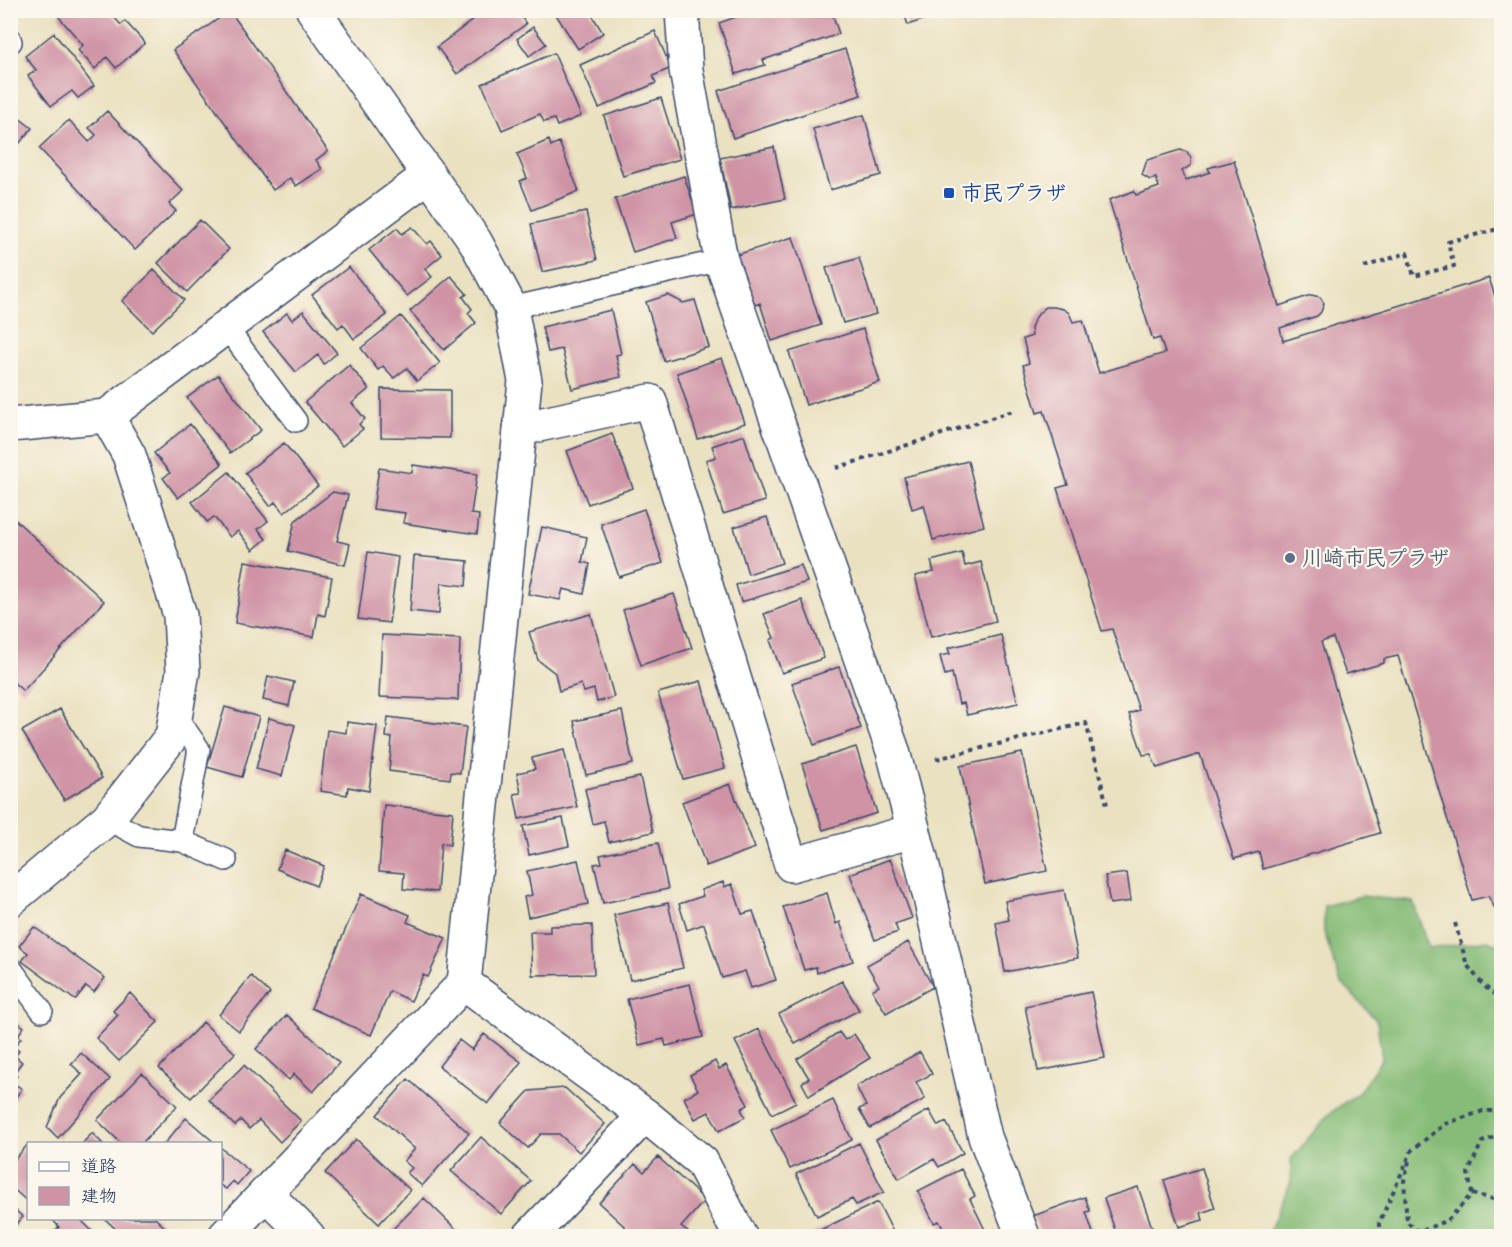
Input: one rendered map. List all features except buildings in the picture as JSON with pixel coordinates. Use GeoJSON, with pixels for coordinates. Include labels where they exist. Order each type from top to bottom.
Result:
{"type":"FeatureCollection","features":[{"type":"Feature","properties":{"kind":"street"},"geometry":{"type":"LineString","coordinates":[[225,1236],[464,983],[525,381],[511,308],[475,241],[313,10]]}},
{"type":"Feature","properties":{"kind":"street"},"geometry":{"type":"LineString","coordinates":[[682,10],[686,70],[720,260],[889,739],[985,1137],[1023,1236]]}},
{"type":"Feature","properties":{"kind":"street"},"geometry":{"type":"LineString","coordinates":[[10,425],[107,416],[429,175]]}},
{"type":"Feature","properties":{"kind":"street"},"geometry":{"type":"LineString","coordinates":[[520,429],[650,401],[791,865],[913,831]]}},
{"type":"Feature","properties":{"kind":"street"},"geometry":{"type":"LineString","coordinates":[[10,900],[108,819],[172,736],[183,671],[180,615],[129,455],[107,416]]}},
{"type":"Feature","properties":{"kind":"street"},"geometry":{"type":"LineString","coordinates":[[464,983],[645,1115],[702,1162],[740,1236]]}},
{"type":"Feature","properties":{"kind":"street"},"geometry":{"type":"LineString","coordinates":[[530,1236],[645,1115]]}},
{"type":"Feature","properties":{"kind":"street"},"geometry":{"type":"LineString","coordinates":[[266,1194],[308,1236]]}},
{"type":"Feature","properties":{"kind":"lane"},"geometry":{"type":"LineString","coordinates":[[511,308],[720,260]]}},
{"type":"Feature","properties":{"kind":"lane"},"geometry":{"type":"LineString","coordinates":[[226,327],[296,421]]}},
{"type":"Feature","properties":{"kind":"lane"},"geometry":{"type":"LineString","coordinates":[[176,716],[199,749],[182,841]]}},
{"type":"Feature","properties":{"kind":"lane"},"geometry":{"type":"LineString","coordinates":[[108,819],[139,836],[182,841],[226,860]]}},
{"type":"Feature","properties":{"kind":"lane"},"geometry":{"type":"LineString","coordinates":[[10,967],[42,1011]]}},
{"type":"Feature","properties":{"kind":"path"},"geometry":{"type":"LineString","coordinates":[[1364,267],[1407,253],[1414,276],[1454,266],[1448,242],[1502,228]]}},
{"type":"Feature","properties":{"kind":"path"},"geometry":{"type":"LineString","coordinates":[[798,480],[1014,411]]}},
{"type":"Feature","properties":{"kind":"path"},"geometry":{"type":"LineString","coordinates":[[897,768],[1086,723],[1108,809]]}},
{"type":"Feature","properties":{"kind":"path"},"geometry":{"type":"LineString","coordinates":[[1455,923],[1467,965],[1484,986],[1502,999]]}},
{"type":"Feature","properties":{"kind":"path"},"geometry":{"type":"LineString","coordinates":[[1379,1236],[1378,1223],[1412,1150],[1445,1124],[1483,1111],[1502,1111]]}},
{"type":"Feature","properties":{"kind":"path"},"geometry":{"type":"LineString","coordinates":[[1472,1194],[1468,1173],[1482,1142],[1502,1134]]}},
{"type":"Feature","properties":{"kind":"path"},"geometry":{"type":"LineString","coordinates":[[1412,1150],[1404,1181],[1406,1214],[1407,1222],[1419,1232],[1448,1220],[1472,1194]]}},
{"type":"Feature","properties":{"kind":"path"},"geometry":{"type":"LineString","coordinates":[[1472,1194],[1502,1201]]}},
{"type":"Feature","properties":{"kind":"green space"},"geometry":{"type":"Polygon","coordinates":[[[1362,896],[1413,902],[1429,949],[1488,940],[1501,947],[1501,1236],[1267,1236],[1291,1182],[1291,1159],[1329,1114],[1359,1092],[1382,1059],[1377,1021],[1340,981],[1324,932],[1324,906],[1362,896]]]}},
{"type":"Feature","properties":{"kind":"place","name":"市民プラザ"},"geometry":{"type":"Point","coordinates":[949,193]}},
{"type":"Feature","properties":{"kind":"place","name":"川崎市民プラザ"},"geometry":{"type":"Point","coordinates":[1290,558]}}]}
